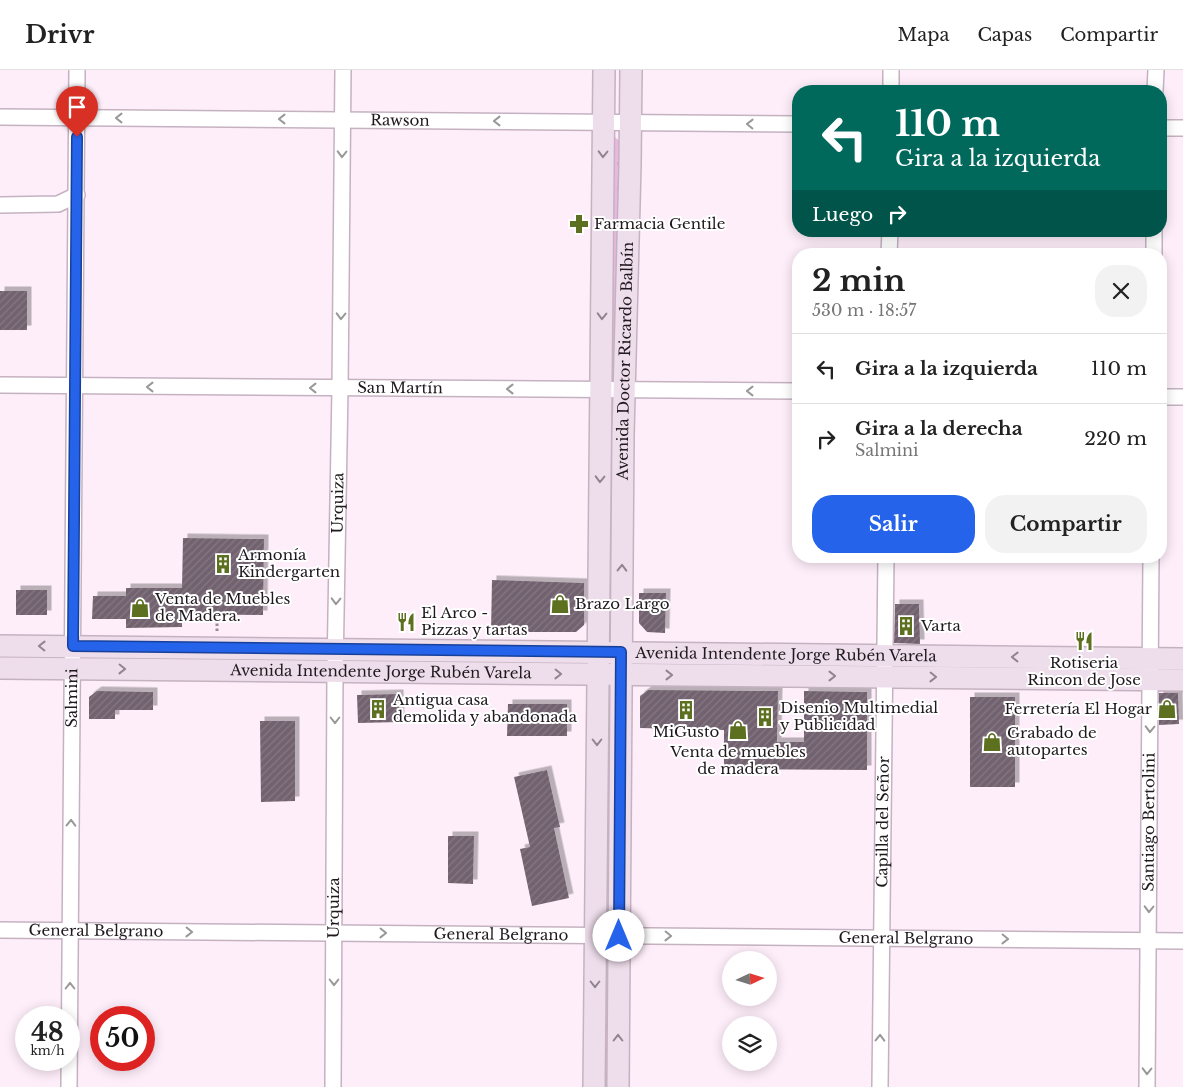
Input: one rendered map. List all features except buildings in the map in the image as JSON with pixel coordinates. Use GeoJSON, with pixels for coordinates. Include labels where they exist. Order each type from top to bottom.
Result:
{"type":"FeatureCollection","features":[{"type":"Feature","properties":{"kind":"main road","name":"Avenida Doctor Ricardo Balbín"},"geometry":{"type":"LineString","coordinates":[[594,1087],[604,70]]}},
{"type":"Feature","properties":{"kind":"main road","name":"Avenida Doctor Ricardo Balbín"},"geometry":{"type":"LineString","coordinates":[[618,1087],[624,390],[631,70]]}},
{"type":"Feature","properties":{"kind":"main road","name":"Avenida Intendente Jorge Rubén Varela"},"geometry":{"type":"LineString","coordinates":[[0,646],[1183,659]]}},
{"type":"Feature","properties":{"kind":"main road","name":"Avenida Intendente Jorge Rubén Varela"},"geometry":{"type":"LineString","coordinates":[[0,668],[1183,680]]}},
{"type":"Feature","properties":{"kind":"street","name":"Salmini"},"geometry":{"type":"LineString","coordinates":[[69,1087],[78,70]]}},
{"type":"Feature","properties":{"kind":"street","name":"Urquiza"},"geometry":{"type":"LineString","coordinates":[[333,1087],[335,649],[343,70]]}},
{"type":"Feature","properties":{"kind":"street"},"geometry":{"type":"LineString","coordinates":[[891,70],[891,85]]}},
{"type":"Feature","properties":{"kind":"street"},"geometry":{"type":"LineString","coordinates":[[1155,85],[1156,70]]}},
{"type":"Feature","properties":{"kind":"street","name":"Rawson"},"geometry":{"type":"LineString","coordinates":[[0,117],[792,124]]}},
{"type":"Feature","properties":{"kind":"street"},"geometry":{"type":"LineString","coordinates":[[1167,128],[1183,128]]}},
{"type":"Feature","properties":{"kind":"street"},"geometry":{"type":"LineString","coordinates":[[0,205],[58,204],[77,195]]}},
{"type":"Feature","properties":{"kind":"street","name":"San Martín"},"geometry":{"type":"LineString","coordinates":[[0,385],[792,391]]}},
{"type":"Feature","properties":{"kind":"street"},"geometry":{"type":"LineString","coordinates":[[1167,397],[1183,396]]}},
{"type":"Feature","properties":{"kind":"street","name":"Capilla del Señor"},"geometry":{"type":"LineString","coordinates":[[880,1087],[886,563]]}},
{"type":"Feature","properties":{"kind":"street","name":"Santiago Bertolini"},"geometry":{"type":"LineString","coordinates":[[1147,1087],[1152,563]]}},
{"type":"Feature","properties":{"kind":"street","name":"General Belgrano"},"geometry":{"type":"LineString","coordinates":[[0,930],[1183,941]]}},
{"type":"Feature","properties":{"kind":"green space"},"geometry":{"type":"Polygon","coordinates":[[[615,137],[619,141],[618,367],[613,371],[610,369],[612,138],[615,137]]]}},
{"type":"Feature","properties":{"kind":"green space"},"geometry":{"type":"Polygon","coordinates":[[[609,409],[615,409],[613,641],[610,642],[607,641],[609,409]]]}},
{"type":"Feature","properties":{"kind":"green space"},"geometry":{"type":"Polygon","coordinates":[[[609,689],[611,690],[610,922],[607,924],[604,922],[609,689]]]}},
{"type":"Feature","properties":{"kind":"green space"},"geometry":{"type":"Polygon","coordinates":[[[603,951],[609,951],[610,1087],[601,1087],[603,951]]]}},
{"type":"Feature","properties":{"kind":"place","name":"Farmacia Gentile"},"geometry":{"type":"Point","coordinates":[579,224]}},
{"type":"Feature","properties":{"kind":"place","name":"Armonía Kindergarten"},"geometry":{"type":"Point","coordinates":[223,564]}},
{"type":"Feature","properties":{"kind":"place","name":"Brazo Largo"},"geometry":{"type":"Point","coordinates":[560,604]}},
{"type":"Feature","properties":{"kind":"place","name":"Venta de Muebles de Madera."},"geometry":{"type":"Point","coordinates":[140,608]}},
{"type":"Feature","properties":{"kind":"place","name":"El Arco - Pizzas y tartas"},"geometry":{"type":"Point","coordinates":[406,622]}},
{"type":"Feature","properties":{"kind":"place","name":"Varta"},"geometry":{"type":"Point","coordinates":[906,626]}},
{"type":"Feature","properties":{"kind":"place","name":"Rotiseria Rincon de Jose"},"geometry":{"type":"Point","coordinates":[1084,641]}},
{"type":"Feature","properties":{"kind":"place","name":"Antigua casa demolida y abandonada"},"geometry":{"type":"Point","coordinates":[378,709]}},
{"type":"Feature","properties":{"kind":"place","name":"Ferretería El Hogar"},"geometry":{"type":"Point","coordinates":[1167,709]}},
{"type":"Feature","properties":{"kind":"place","name":"MiGusto"},"geometry":{"type":"Point","coordinates":[686,710]}},
{"type":"Feature","properties":{"kind":"place","name":"Disenio Multimedial y Publicidad"},"geometry":{"type":"Point","coordinates":[765,717]}},
{"type":"Feature","properties":{"kind":"place","name":"Venta de muebles de madera"},"geometry":{"type":"Point","coordinates":[738,730]}},
{"type":"Feature","properties":{"kind":"place","name":"Grabado de autopartes"},"geometry":{"type":"Point","coordinates":[992,742]}},
{"type":"Feature","properties":{"kind":"route"},"geometry":{"type":"LineString","coordinates":[[77,137],[73,646],[621,652],[619,936]]}}]}
